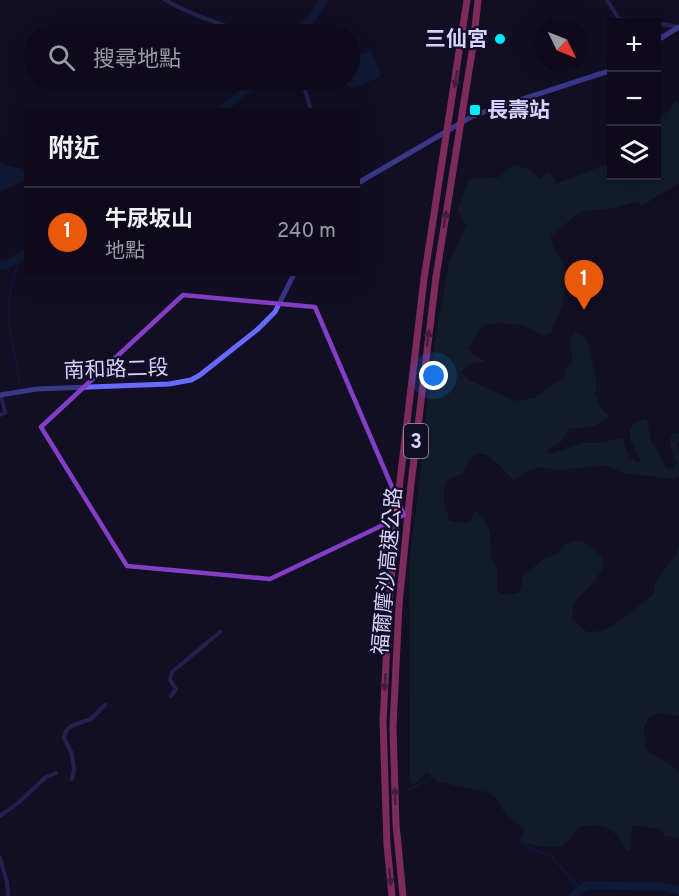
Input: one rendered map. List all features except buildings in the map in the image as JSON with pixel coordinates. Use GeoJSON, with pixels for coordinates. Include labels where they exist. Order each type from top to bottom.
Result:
{"type":"FeatureCollection","features":[{"type":"Feature","properties":{"kind":"highway","name":"福爾摩沙高速公路"},"geometry":{"type":"LineString","coordinates":[[393,896],[387,845],[383,722],[389,603],[400,481],[424,279],[467,0]]}},
{"type":"Feature","properties":{"kind":"highway","name":"福爾摩沙高速公路"},"geometry":{"type":"LineString","coordinates":[[403,896],[396,824],[393,727],[399,605],[436,277],[473,46],[478,0]]}},
{"type":"Feature","properties":{"kind":"main road"},"geometry":{"type":"LineString","coordinates":[[661,38],[679,27]]}},
{"type":"Feature","properties":{"kind":"main road"},"geometry":{"type":"LineString","coordinates":[[360,182],[471,117],[607,72]]}},
{"type":"Feature","properties":{"kind":"main road","name":"南和路二段"},"geometry":{"type":"LineString","coordinates":[[0,395],[37,390],[169,384],[190,380],[200,375],[258,329],[275,312],[293,276]]}},
{"type":"Feature","properties":{"kind":"street"},"geometry":{"type":"LineString","coordinates":[[165,0],[221,24]]}},
{"type":"Feature","properties":{"kind":"street"},"geometry":{"type":"LineString","coordinates":[[607,0],[618,18]]}},
{"type":"Feature","properties":{"kind":"street"},"geometry":{"type":"LineString","coordinates":[[661,24],[679,27]]}},
{"type":"Feature","properties":{"kind":"street"},"geometry":{"type":"LineString","coordinates":[[305,90],[310,108]]}},
{"type":"Feature","properties":{"kind":"street"},"geometry":{"type":"LineString","coordinates":[[0,395],[5,413],[0,415]]}},
{"type":"Feature","properties":{"kind":"street"},"geometry":{"type":"LineString","coordinates":[[171,696],[176,689],[170,680],[172,672],[220,632]]}},
{"type":"Feature","properties":{"kind":"street"},"geometry":{"type":"LineString","coordinates":[[72,779],[74,770],[72,754],[64,738],[66,731],[71,726],[91,719],[105,705]]}},
{"type":"Feature","properties":{"kind":"street"},"geometry":{"type":"LineString","coordinates":[[0,816],[46,777],[56,773]]}},
{"type":"Feature","properties":{"kind":"street"},"geometry":{"type":"LineString","coordinates":[[0,858],[7,882],[8,896]]}},
{"type":"Feature","properties":{"kind":"highlighted area"},"geometry":{"type":"Polygon","coordinates":[[[183,295],[315,307],[404,515],[270,579],[127,566],[41,427],[183,295]]]}},
{"type":"Feature","properties":{"kind":"green space"},"geometry":{"type":"Polygon","coordinates":[[[674,101],[679,104],[679,183],[643,205],[636,202],[614,208],[579,212],[551,237],[553,247],[564,265],[566,277],[563,303],[552,332],[543,336],[516,325],[499,323],[483,325],[468,348],[473,355],[486,361],[469,364],[461,372],[469,380],[515,401],[534,398],[565,377],[565,369],[573,361],[571,342],[574,332],[583,337],[589,345],[597,386],[595,394],[608,418],[594,426],[568,429],[562,441],[544,452],[552,454],[582,443],[600,443],[622,438],[629,456],[638,463],[640,462],[630,429],[636,423],[647,419],[651,442],[666,469],[671,469],[677,462],[670,441],[672,434],[679,433],[677,443],[679,476],[676,479],[622,473],[607,466],[601,466],[556,470],[540,467],[527,471],[514,481],[494,461],[481,454],[474,455],[463,474],[445,482],[444,502],[450,521],[469,522],[474,510],[484,519],[490,532],[491,557],[497,566],[497,590],[500,593],[507,595],[518,593],[522,577],[545,558],[556,554],[564,545],[575,540],[583,541],[601,556],[604,563],[601,570],[573,607],[572,619],[587,632],[603,631],[654,594],[655,582],[676,555],[679,546],[679,716],[661,713],[650,716],[644,726],[645,745],[649,752],[679,772],[679,838],[664,836],[662,829],[632,825],[631,848],[627,851],[618,836],[607,828],[595,825],[578,827],[564,845],[535,846],[521,842],[525,831],[504,812],[491,793],[439,782],[426,772],[416,783],[410,782],[409,564],[429,382],[439,315],[450,259],[466,226],[458,210],[468,180],[499,177],[513,165],[528,169],[540,178],[550,172],[556,184],[607,164],[607,180],[661,180],[661,114],[670,112],[674,101]]]}},
{"type":"Feature","properties":{"kind":"water"},"geometry":{"type":"Polygon","coordinates":[[[371,52],[381,73],[380,77],[360,85],[360,55],[371,52]]]}},
{"type":"Feature","properties":{"kind":"water"},"geometry":{"type":"Polygon","coordinates":[[[0,163],[24,170],[24,180],[0,192],[0,163]]]}},
{"type":"Feature","properties":{"kind":"waterway"},"geometry":{"type":"LineString","coordinates":[[306,24],[323,0]]}},
{"type":"Feature","properties":{"kind":"waterway"},"geometry":{"type":"LineString","coordinates":[[224,108],[245,90]]}},
{"type":"Feature","properties":{"kind":"waterway"},"geometry":{"type":"LineString","coordinates":[[0,264],[5,266],[24,254]]}},
{"type":"Feature","properties":{"kind":"waterway"},"geometry":{"type":"LineString","coordinates":[[19,257],[9,297],[9,324],[20,384]]}},
{"type":"Feature","properties":{"kind":"waterway"},"geometry":{"type":"LineString","coordinates":[[406,790],[435,775],[452,783],[487,789],[506,799],[512,815],[526,831],[520,840],[532,850],[550,855],[581,890]]}},
{"type":"Feature","properties":{"kind":"waterway"},"geometry":{"type":"LineString","coordinates":[[573,896],[587,885],[666,887],[679,891]]}},
{"type":"Feature","properties":{"kind":"place","name":"三仙宮"},"geometry":{"type":"Point","coordinates":[500,39]}},
{"type":"Feature","properties":{"kind":"place","name":"長壽站"},"geometry":{"type":"Point","coordinates":[475,110]}},
{"type":"Feature","properties":{"kind":"place","name":"牛尿坂山"},"geometry":{"type":"Point","coordinates":[584,310]}}]}
